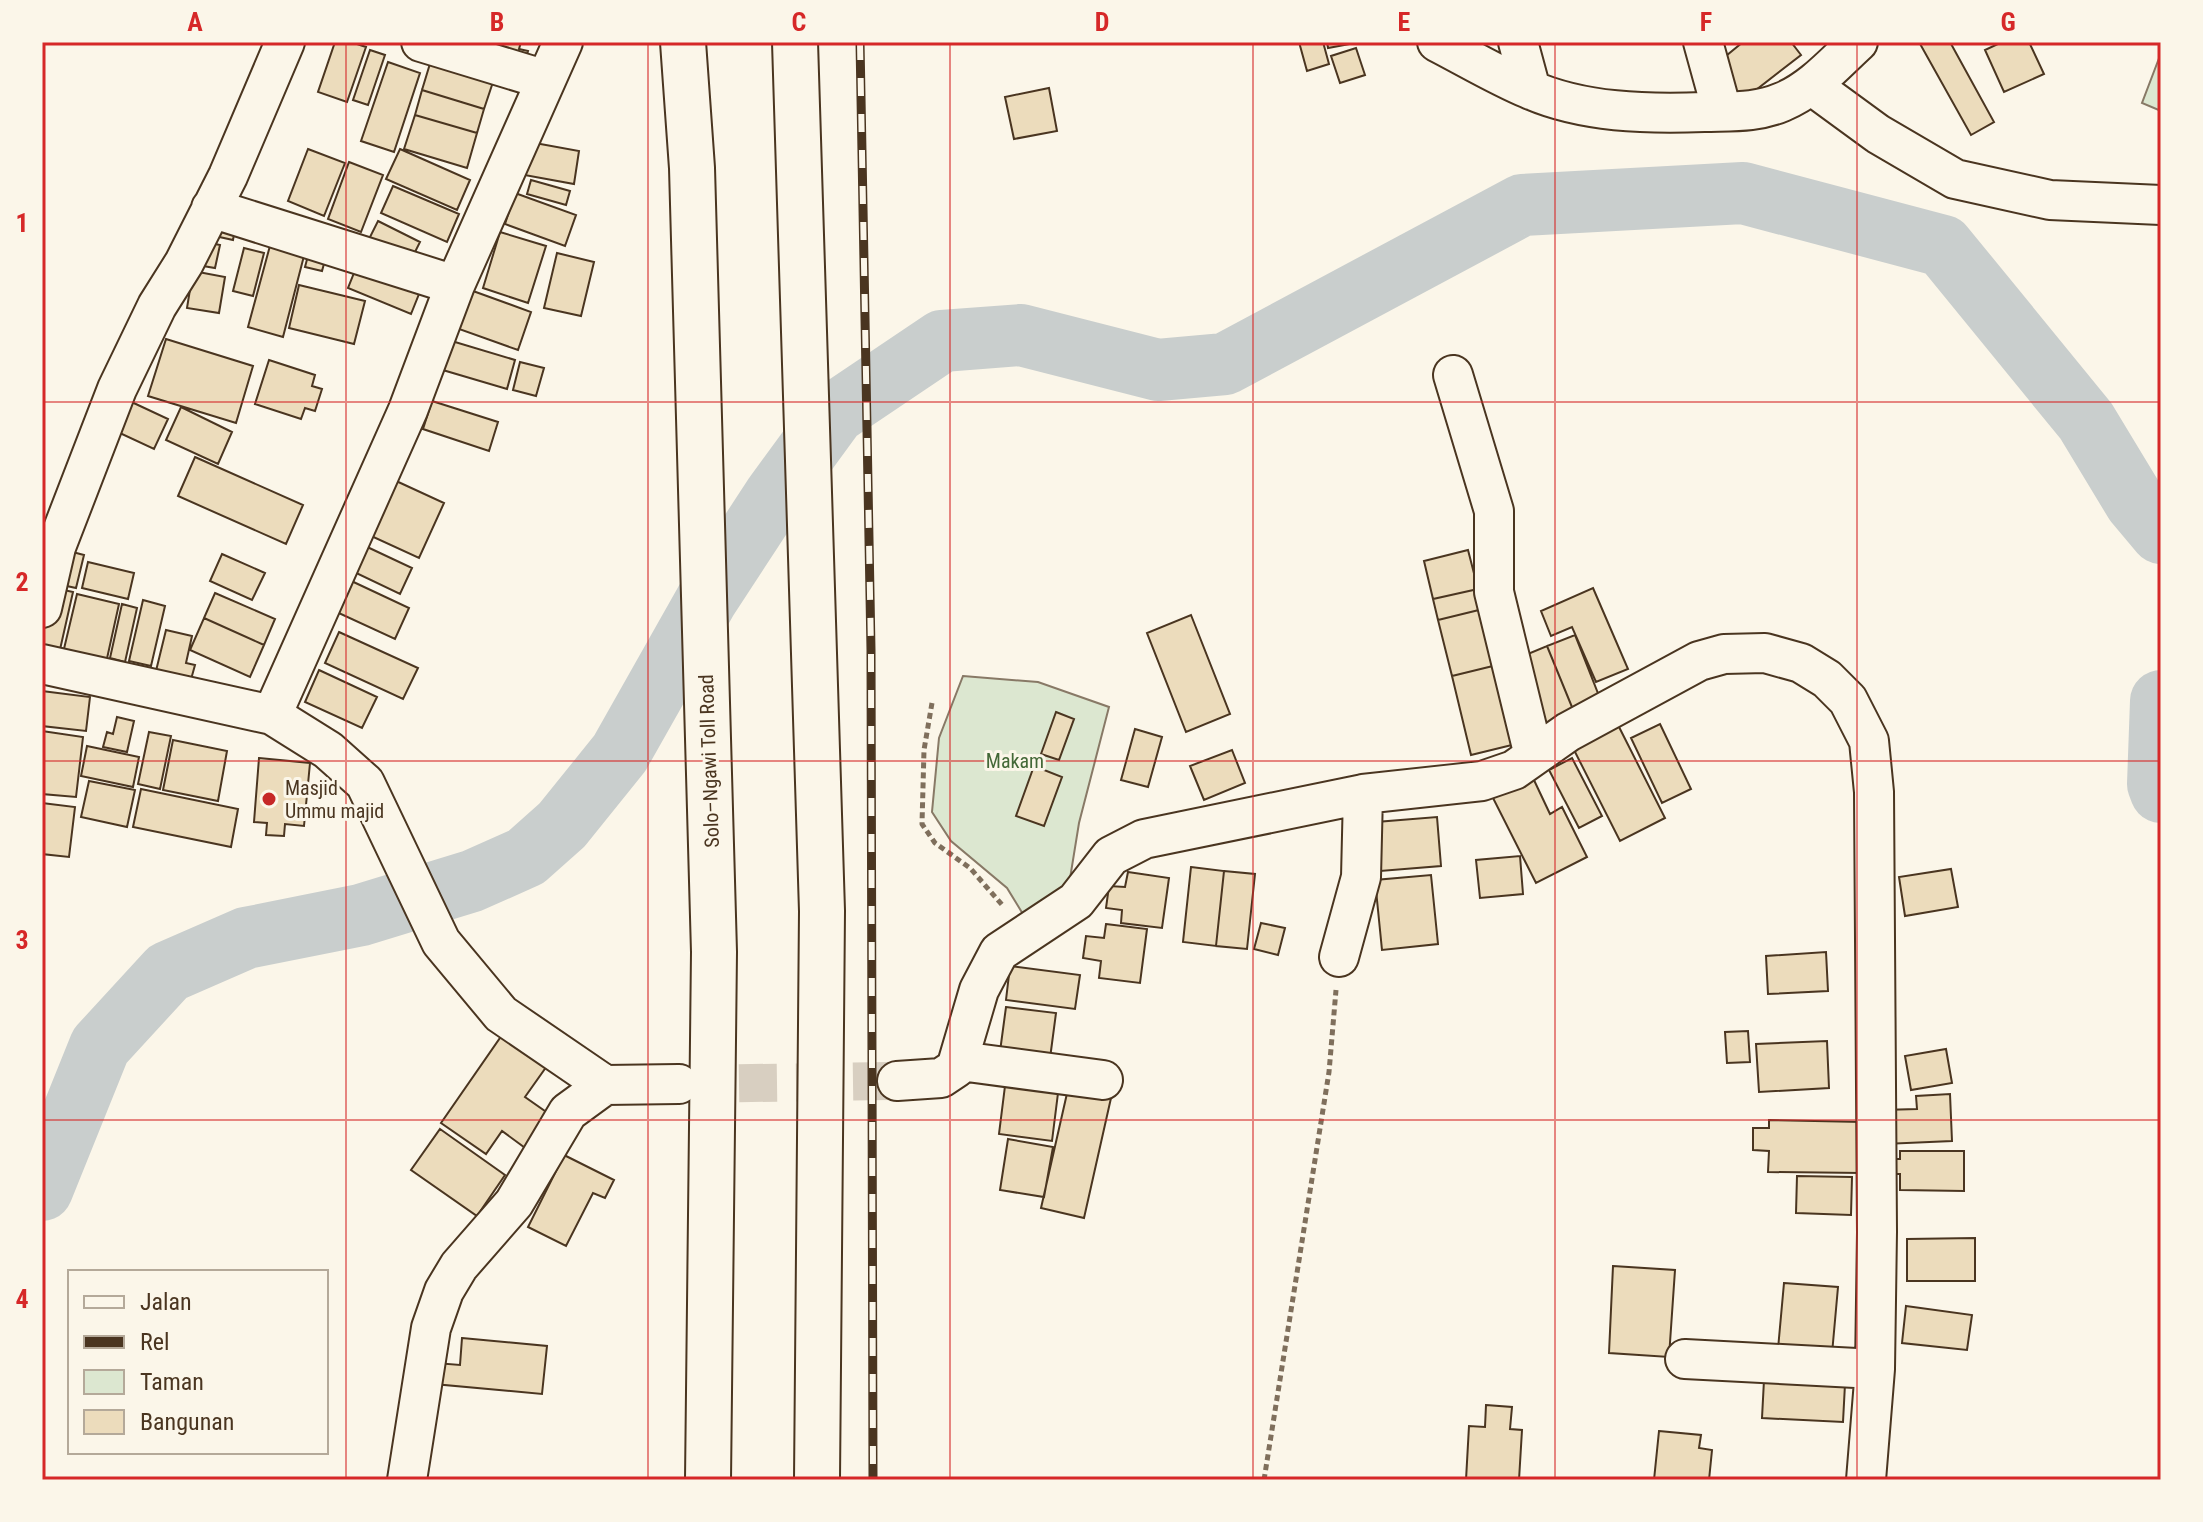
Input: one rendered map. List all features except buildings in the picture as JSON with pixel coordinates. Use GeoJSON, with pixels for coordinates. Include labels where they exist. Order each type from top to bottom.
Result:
{"type":"FeatureCollection","features":[{"type":"Feature","properties":{"kind":"highway","name":"Solo–Ngawi Toll Road"},"geometry":{"type":"LineString","coordinates":[[683,42],[692,168],[714,952],[708,1480]]}},
{"type":"Feature","properties":{"kind":"highway"},"geometry":{"type":"LineString","coordinates":[[796,52],[822,911],[817,1480]]}},
{"type":"Feature","properties":{"kind":"street"},"geometry":{"type":"LineString","coordinates":[[42,608],[56,547],[117,389],[157,306],[184,263],[211,208],[285,42]]}},
{"type":"Feature","properties":{"kind":"street"},"geometry":{"type":"LineString","coordinates":[[421,42],[546,80]]}},
{"type":"Feature","properties":{"kind":"street"},"geometry":{"type":"LineString","coordinates":[[272,715],[408,410],[455,285],[563,42]]}},
{"type":"Feature","properties":{"kind":"street"},"geometry":{"type":"LineString","coordinates":[[1437,42],[1531,90],[1608,110],[1760,109],[1780,103],[1811,85],[1844,47]]}},
{"type":"Feature","properties":{"kind":"street"},"geometry":{"type":"LineString","coordinates":[[1518,42],[1531,90]]}},
{"type":"Feature","properties":{"kind":"street"},"geometry":{"type":"LineString","coordinates":[[1703,42],[1722,111]]}},
{"type":"Feature","properties":{"kind":"street"},"geometry":{"type":"LineString","coordinates":[[1811,85],[1878,134],[1955,179],[2050,200],[2161,205]]}},
{"type":"Feature","properties":{"kind":"street"},"geometry":{"type":"LineString","coordinates":[[211,208],[455,285]]}},
{"type":"Feature","properties":{"kind":"street"},"geometry":{"type":"LineString","coordinates":[[1453,375],[1494,511],[1494,592],[1534,756]]}},
{"type":"Feature","properties":{"kind":"street"},"geometry":{"type":"LineString","coordinates":[[897,1081],[941,1078],[956,1068],[979,990],[999,952],[1076,901],[1111,856],[1144,839],[1363,794],[1482,781],[1514,770],[1568,732],[1699,661],[1724,654],[1765,653],[1801,663],[1827,679],[1848,700],[1869,741],[1874,792],[1875,1369],[1866,1480]]}},
{"type":"Feature","properties":{"kind":"street"},"geometry":{"type":"LineString","coordinates":[[42,664],[272,715],[328,750],[365,783],[441,942],[501,1014],[605,1085],[679,1084]]}},
{"type":"Feature","properties":{"kind":"street"},"geometry":{"type":"LineString","coordinates":[[1339,957],[1361,877],[1363,794]]}},
{"type":"Feature","properties":{"kind":"street"},"geometry":{"type":"LineString","coordinates":[[960,1061],[1103,1080]]}},
{"type":"Feature","properties":{"kind":"street"},"geometry":{"type":"LineString","coordinates":[[407,1480],[431,1328],[444,1291],[459,1266],[514,1203],[568,1112],[605,1085]]}},
{"type":"Feature","properties":{"kind":"street"},"geometry":{"type":"LineString","coordinates":[[1685,1359],[1875,1369]]}},
{"type":"Feature","properties":{"kind":"path"},"geometry":{"type":"LineString","coordinates":[[932,703],[924,750],[922,824],[935,843],[970,868],[986,884],[1021,935]]}},
{"type":"Feature","properties":{"kind":"path"},"geometry":{"type":"LineString","coordinates":[[1264,1480],[1329,1072],[1339,957]]}},
{"type":"Feature","properties":{"kind":"green space"},"geometry":{"type":"Polygon","coordinates":[[[2161,53],[2161,111],[2142,103],[2161,53]]]}},
{"type":"Feature","properties":{"kind":"green space","name":"Makam"},"geometry":{"type":"Polygon","coordinates":[[[963,676],[1038,682],[1109,707],[1079,823],[1068,891],[1026,919],[1007,888],[951,841],[932,812],[939,738],[963,676]]]}},
{"type":"Feature","properties":{"kind":"waterway"},"geometry":{"type":"LineString","coordinates":[[42,1190],[100,1046],[168,972],[246,938],[361,915],[472,881],[526,857],[562,825],[620,753],[707,599],[775,495],[835,413],[942,341],[1021,335],[1158,370],[1225,364],[1522,205],[1743,193],[1943,246],[2086,421],[2135,502],[2161,533]]}},
{"type":"Feature","properties":{"kind":"waterway"},"geometry":{"type":"LineString","coordinates":[[2161,701],[2158,784],[2161,792]]}},
{"type":"Feature","properties":{"kind":"tunnel"},"geometry":{"type":"LineString","coordinates":[[682,1084],[897,1081]]}},
{"type":"Feature","properties":{"kind":"railway"},"geometry":{"type":"LineString","coordinates":[[860,42],[871,650],[873,1480]]}},
{"type":"Feature","properties":{"kind":"place","name":"Masjid Ummu majid"},"geometry":{"type":"Point","coordinates":[269,799]}}]}
